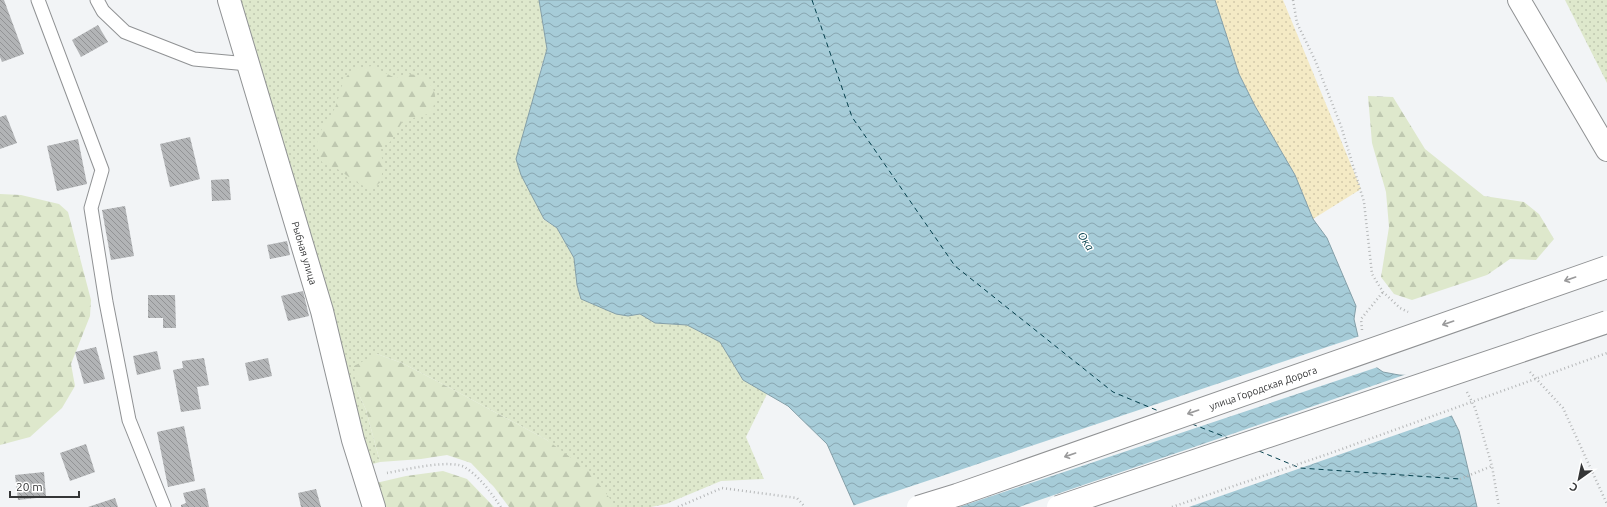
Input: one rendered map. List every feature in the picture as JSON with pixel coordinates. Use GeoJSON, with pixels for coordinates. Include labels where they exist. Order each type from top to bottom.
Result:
{"type":"FeatureCollection","features":[{"type":"Feature","properties":{"kind":"main road","name":"Рыбная улица"},"geometry":{"type":"LineString","coordinates":[[229,0],[322,311],[353,440],[374,507]]}},
{"type":"Feature","properties":{"kind":"main road"},"geometry":{"type":"LineString","coordinates":[[1519,0],[1607,150]]}},
{"type":"Feature","properties":{"kind":"main road","name":"улица Городская Дорога"},"geometry":{"type":"LineString","coordinates":[[918,507],[957,495],[1607,266]]}},
{"type":"Feature","properties":{"kind":"main road"},"geometry":{"type":"LineString","coordinates":[[1058,507],[1607,322]]}},
{"type":"Feature","properties":{"kind":"lane"},"geometry":{"type":"LineString","coordinates":[[38,0],[102,170],[90,208],[106,302],[129,420],[164,507]]}},
{"type":"Feature","properties":{"kind":"lane"},"geometry":{"type":"LineString","coordinates":[[97,0],[104,11],[125,32],[194,59],[248,64]]}},
{"type":"Feature","properties":{"kind":"path"},"geometry":{"type":"LineString","coordinates":[[1293,0],[1297,23],[1315,60],[1341,126],[1364,202],[1372,274],[1383,292],[1400,308],[1413,315]]}},
{"type":"Feature","properties":{"kind":"path"},"geometry":{"type":"LineString","coordinates":[[1172,507],[1328,454],[1607,353]]}},
{"type":"Feature","properties":{"kind":"path"},"geometry":{"type":"LineString","coordinates":[[1526,368],[1563,408],[1607,504]]}},
{"type":"Feature","properties":{"kind":"path"},"geometry":{"type":"LineString","coordinates":[[364,477],[450,463],[465,467],[484,484],[501,507]]}},
{"type":"Feature","properties":{"kind":"path"},"geometry":{"type":"LineString","coordinates":[[1460,479],[1492,466],[1499,507]]}},
{"type":"Feature","properties":{"kind":"path"},"geometry":{"type":"LineString","coordinates":[[678,507],[722,488],[797,498],[805,507]]}},
{"type":"Feature","properties":{"kind":"green space"},"geometry":{"type":"Polygon","coordinates":[[[223,0],[539,0],[547,49],[540,71],[543,219],[557,228],[574,258],[577,285],[581,299],[628,316],[640,314],[655,323],[687,325],[720,342],[743,380],[767,394],[746,437],[764,479],[721,481],[666,504],[651,507],[613,507],[547,440],[402,363],[377,354],[357,390],[366,410],[380,462],[354,469],[317,312],[223,0]]]}},
{"type":"Feature","properties":{"kind":"green space"},"geometry":{"type":"Polygon","coordinates":[[[1565,0],[1607,0],[1607,83],[1565,0]]]}},
{"type":"Feature","properties":{"kind":"green space"},"geometry":{"type":"Polygon","coordinates":[[[372,66],[395,78],[408,74],[424,76],[435,93],[435,101],[431,113],[403,121],[390,142],[380,148],[383,164],[381,182],[371,189],[359,184],[336,168],[323,164],[317,146],[317,140],[335,108],[345,79],[349,73],[362,67],[372,66]]]}},
{"type":"Feature","properties":{"kind":"green space"},"geometry":{"type":"Polygon","coordinates":[[[1368,96],[1393,97],[1425,149],[1484,196],[1524,202],[1539,214],[1554,239],[1536,260],[1510,259],[1487,275],[1412,300],[1394,294],[1381,277],[1389,227],[1386,192],[1372,143],[1368,96]]]}},
{"type":"Feature","properties":{"kind":"green space"},"geometry":{"type":"Polygon","coordinates":[[[0,194],[21,195],[59,204],[68,212],[91,300],[90,316],[71,364],[75,386],[62,408],[30,437],[0,445],[0,194]]]}},
{"type":"Feature","properties":{"kind":"green space"},"geometry":{"type":"Polygon","coordinates":[[[377,354],[402,363],[547,440],[589,471],[614,504],[613,507],[509,507],[494,487],[471,463],[447,455],[421,459],[380,462],[366,410],[357,390],[354,366],[377,354]]]}},
{"type":"Feature","properties":{"kind":"green space"},"geometry":{"type":"Polygon","coordinates":[[[443,471],[467,479],[494,507],[385,507],[376,483],[406,476],[443,471]]]}},
{"type":"Feature","properties":{"kind":"sand"},"geometry":{"type":"Polygon","coordinates":[[[1215,0],[1283,0],[1361,189],[1313,219],[1295,175],[1255,106],[1239,74],[1215,0]]]}},
{"type":"Feature","properties":{"kind":"water","name":"Ока"},"geometry":{"type":"Polygon","coordinates":[[[539,0],[1215,0],[1239,74],[1255,106],[1295,175],[1313,219],[1327,238],[1356,306],[1354,319],[1363,358],[1383,372],[1417,376],[1444,401],[1459,431],[1477,507],[855,507],[827,444],[788,406],[743,380],[720,342],[687,325],[655,323],[640,314],[628,316],[616,314],[581,299],[577,285],[574,258],[557,228],[544,219],[521,175],[516,159],[547,49],[539,0]]]}},
{"type":"Feature","properties":{"kind":"pier"},"geometry":{"type":"Polygon","coordinates":[[[1360,336],[1365,357],[1378,367],[959,507],[852,507],[852,506],[1360,336]]]}},
{"type":"Feature","properties":{"kind":"pier"},"geometry":{"type":"Polygon","coordinates":[[[1407,374],[1418,374],[1445,399],[1453,415],[1189,507],[1019,507],[1407,374]]]}},
{"type":"Feature","properties":{"kind":"building"},"geometry":{"type":"Polygon","coordinates":[[[0,0],[4,0],[24,54],[2,62],[0,57],[0,0]]]}},
{"type":"Feature","properties":{"kind":"building"},"geometry":{"type":"Polygon","coordinates":[[[98,25],[108,42],[81,57],[72,40],[98,25]]]}},
{"type":"Feature","properties":{"kind":"building"},"geometry":{"type":"Polygon","coordinates":[[[6,115],[17,143],[0,149],[0,117],[6,115]]]}},
{"type":"Feature","properties":{"kind":"building"},"geometry":{"type":"Polygon","coordinates":[[[190,137],[200,179],[170,187],[160,144],[190,137]]]}},
{"type":"Feature","properties":{"kind":"building"},"geometry":{"type":"Polygon","coordinates":[[[78,139],[87,184],[57,191],[47,146],[78,139]]]}},
{"type":"Feature","properties":{"kind":"building"},"geometry":{"type":"Polygon","coordinates":[[[229,179],[231,200],[212,201],[211,180],[229,179]]]}},
{"type":"Feature","properties":{"kind":"building"},"geometry":{"type":"Polygon","coordinates":[[[125,206],[134,256],[111,260],[102,210],[125,206]]]}},
{"type":"Feature","properties":{"kind":"building"},"geometry":{"type":"Polygon","coordinates":[[[287,241],[290,255],[270,259],[267,245],[287,241]]]}},
{"type":"Feature","properties":{"kind":"building"},"geometry":{"type":"Polygon","coordinates":[[[303,291],[309,316],[288,321],[281,296],[303,291]]]}},
{"type":"Feature","properties":{"kind":"building"},"geometry":{"type":"Polygon","coordinates":[[[148,295],[175,295],[176,328],[163,328],[163,318],[148,318],[148,295]]]}},
{"type":"Feature","properties":{"kind":"building"},"geometry":{"type":"Polygon","coordinates":[[[96,347],[105,379],[84,384],[75,352],[96,347]]]}},
{"type":"Feature","properties":{"kind":"building"},"geometry":{"type":"Polygon","coordinates":[[[157,351],[161,369],[137,375],[133,356],[157,351]]]}},
{"type":"Feature","properties":{"kind":"building"},"geometry":{"type":"Polygon","coordinates":[[[204,358],[209,385],[197,387],[201,409],[181,412],[173,370],[183,368],[182,361],[204,358]]]}},
{"type":"Feature","properties":{"kind":"building"},"geometry":{"type":"Polygon","coordinates":[[[268,358],[272,376],[249,381],[245,363],[268,358]]]}},
{"type":"Feature","properties":{"kind":"building"},"geometry":{"type":"Polygon","coordinates":[[[184,426],[195,481],[168,487],[157,432],[184,426]]]}},
{"type":"Feature","properties":{"kind":"building"},"geometry":{"type":"Polygon","coordinates":[[[86,444],[95,472],[70,481],[60,453],[86,444]]]}},
{"type":"Feature","properties":{"kind":"building"},"geometry":{"type":"Polygon","coordinates":[[[44,472],[46,497],[18,500],[15,475],[44,472]]]}},
{"type":"Feature","properties":{"kind":"building"},"geometry":{"type":"Polygon","coordinates":[[[205,488],[209,507],[181,507],[181,505],[186,503],[183,493],[205,488]]]}},
{"type":"Feature","properties":{"kind":"building"},"geometry":{"type":"Polygon","coordinates":[[[316,489],[321,507],[301,507],[298,493],[316,489]]]}},
{"type":"Feature","properties":{"kind":"building"},"geometry":{"type":"Polygon","coordinates":[[[115,498],[118,507],[88,507],[115,498]]]}},
{"type":"Feature","properties":{"kind":"ferry route"},"geometry":{"type":"LineString","coordinates":[[812,0],[852,117],[955,266],[1113,392],[1161,412]]}},
{"type":"Feature","properties":{"kind":"ferry route"},"geometry":{"type":"LineString","coordinates":[[1192,424],[1228,438]]}},
{"type":"Feature","properties":{"kind":"ferry route"},"geometry":{"type":"LineString","coordinates":[[1259,451],[1300,468],[1460,479]]}}]}
